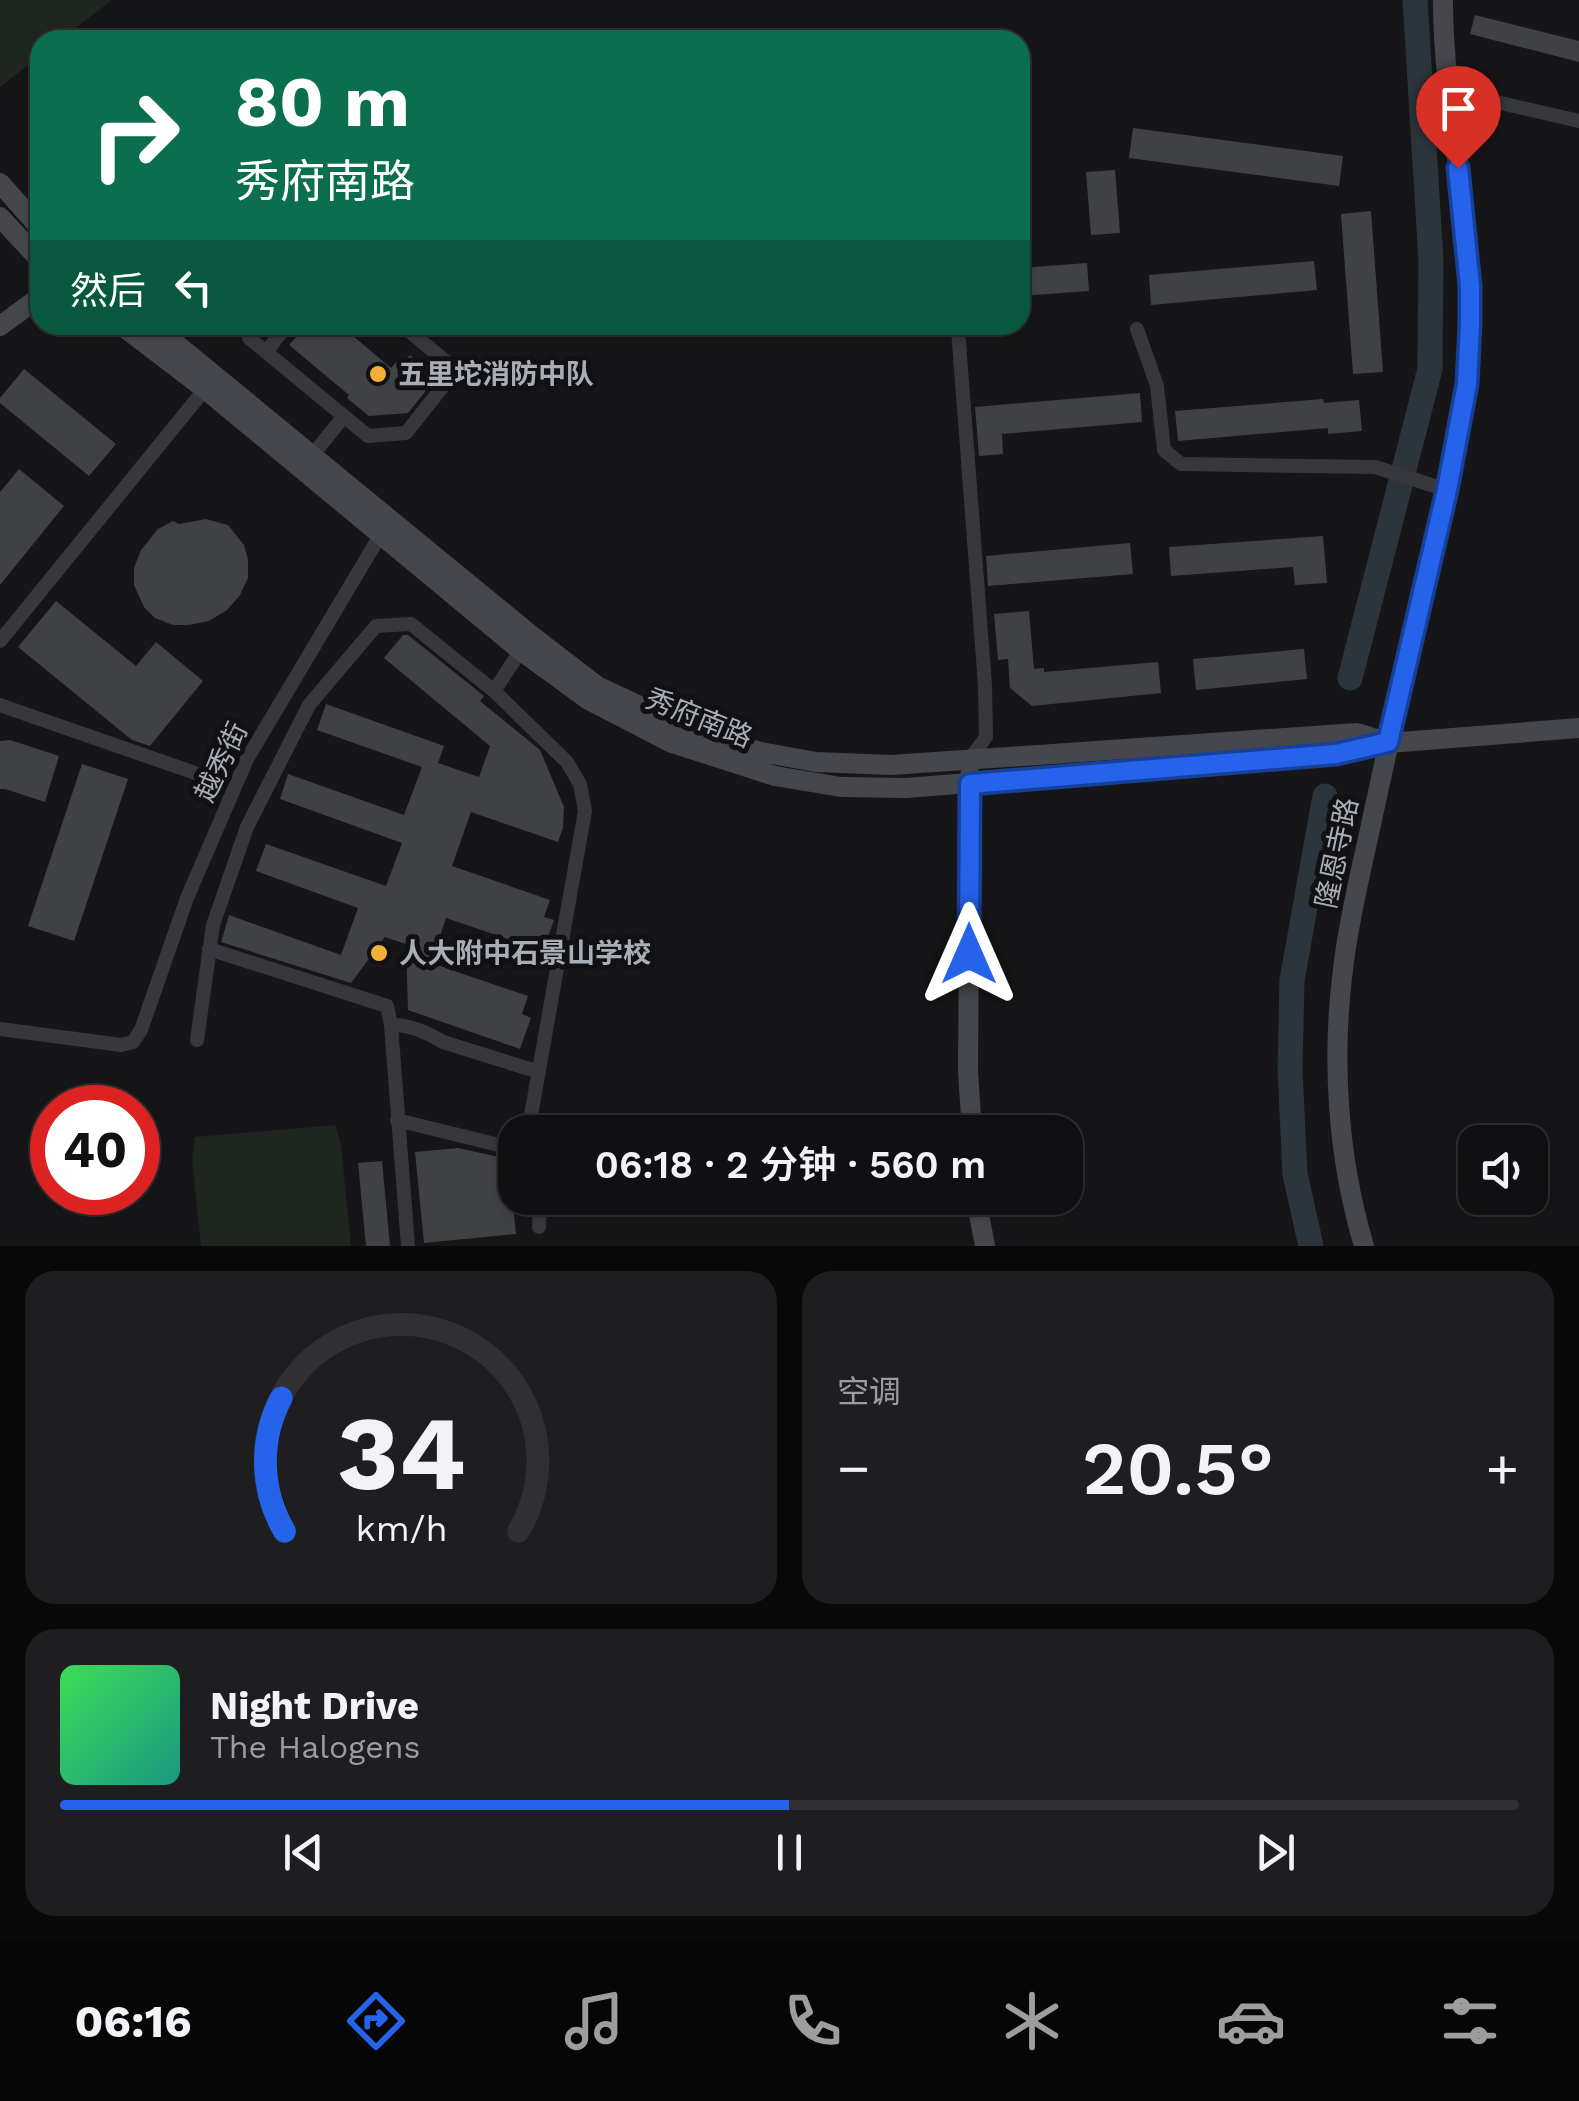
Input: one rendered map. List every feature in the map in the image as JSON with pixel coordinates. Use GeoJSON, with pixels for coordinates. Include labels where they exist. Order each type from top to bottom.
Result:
{"type":"FeatureCollection","features":[{"type":"Feature","properties":{"kind":"street","name":"隆恩寺路"},"geometry":{"type":"LineString","coordinates":[[1364,1246],[1341,1133],[1338,1072],[1340,1002],[1349,926],[1440,488],[1467,384],[1470,324],[1466,240],[1449,96],[1444,0]]}},
{"type":"Feature","properties":{"kind":"street"},"geometry":{"type":"LineString","coordinates":[[1449,96],[1470,96],[1579,121]]}},
{"type":"Feature","properties":{"kind":"street"},"geometry":{"type":"LineString","coordinates":[[0,183],[30,217]]}},
{"type":"Feature","properties":{"kind":"street"},"geometry":{"type":"LineString","coordinates":[[0,218],[30,250]]}},
{"type":"Feature","properties":{"kind":"street"},"geometry":{"type":"LineString","coordinates":[[0,326],[30,304]]}},
{"type":"Feature","properties":{"kind":"street"},"geometry":{"type":"LineString","coordinates":[[1137,330],[1156,386],[1164,450],[1181,464],[1375,467],[1440,488]]}},
{"type":"Feature","properties":{"kind":"street","name":"秀府南路"},"geometry":{"type":"LineString","coordinates":[[134,335],[307,462],[382,534],[526,643],[597,686],[702,735],[760,752],[816,762],[890,765],[1357,733],[1388,742]]}},
{"type":"Feature","properties":{"kind":"street","name":"秀府南路"},"geometry":{"type":"LineString","coordinates":[[164,335],[307,462],[587,698],[672,742],[775,776],[841,786],[906,788],[1336,754],[1388,742],[1579,728]]}},
{"type":"Feature","properties":{"kind":"street"},"geometry":{"type":"LineString","coordinates":[[266,352],[279,335]]}},
{"type":"Feature","properties":{"kind":"street"},"geometry":{"type":"LineString","coordinates":[[249,338],[368,436],[406,433],[456,370],[414,335]]}},
{"type":"Feature","properties":{"kind":"street"},"geometry":{"type":"LineString","coordinates":[[958,335],[986,737],[970,759],[971,1115]]}},
{"type":"Feature","properties":{"kind":"street"},"geometry":{"type":"LineString","coordinates":[[0,641],[206,389]]}},
{"type":"Feature","properties":{"kind":"street"},"geometry":{"type":"LineString","coordinates":[[307,462],[344,416]]}},
{"type":"Feature","properties":{"kind":"street","name":"越秀街"},"geometry":{"type":"LineString","coordinates":[[0,1029],[121,1045],[132,1042],[141,1030],[187,898],[247,759],[382,534]]}},
{"type":"Feature","properties":{"kind":"street"},"geometry":{"type":"LineString","coordinates":[[197,1040],[213,925],[247,827],[309,706],[376,626],[411,624],[494,691],[568,762],[580,784],[586,811],[531,1115]]}},
{"type":"Feature","properties":{"kind":"street"},"geometry":{"type":"LineString","coordinates":[[494,691],[526,643]]}},
{"type":"Feature","properties":{"kind":"street"},"geometry":{"type":"LineString","coordinates":[[0,705],[195,773]]}},
{"type":"Feature","properties":{"kind":"street"},"geometry":{"type":"LineString","coordinates":[[209,950],[388,1006],[408,1246]]}},
{"type":"Feature","properties":{"kind":"street"},"geometry":{"type":"LineString","coordinates":[[391,1025],[399,1024],[539,1072]]}},
{"type":"Feature","properties":{"kind":"street"},"geometry":{"type":"LineString","coordinates":[[397,1120],[498,1145]]}},
{"type":"Feature","properties":{"kind":"street"},"geometry":{"type":"LineString","coordinates":[[539,1215],[539,1227]]}},
{"type":"Feature","properties":{"kind":"street"},"geometry":{"type":"LineString","coordinates":[[979,1215],[984,1246]]}},
{"type":"Feature","properties":{"kind":"shaded area"},"geometry":{"type":"Polygon","coordinates":[[[0,0],[112,0],[73,30],[30,30],[30,64],[0,87],[0,0]]]}},
{"type":"Feature","properties":{"kind":"shaded area"},"geometry":{"type":"Polygon","coordinates":[[[335,1125],[341,1144],[351,1246],[201,1246],[192,1159],[195,1137],[335,1125]]]}},
{"type":"Feature","properties":{"kind":"building"},"geometry":{"type":"Polygon","coordinates":[[[1475,15],[1579,41],[1579,62],[1470,34],[1475,15]]]}},
{"type":"Feature","properties":{"kind":"building"},"geometry":{"type":"Polygon","coordinates":[[[1133,128],[1343,156],[1339,186],[1129,158],[1133,128]]]}},
{"type":"Feature","properties":{"kind":"building"},"geometry":{"type":"Polygon","coordinates":[[[1115,170],[1120,233],[1091,235],[1086,172],[1115,170]]]}},
{"type":"Feature","properties":{"kind":"building"},"geometry":{"type":"Polygon","coordinates":[[[1371,211],[1383,372],[1353,374],[1341,214],[1371,211]]]}},
{"type":"Feature","properties":{"kind":"building"},"geometry":{"type":"Polygon","coordinates":[[[1314,261],[1317,290],[1151,305],[1149,275],[1314,261]]]}},
{"type":"Feature","properties":{"kind":"building"},"geometry":{"type":"Polygon","coordinates":[[[1087,263],[1089,291],[1030,295],[1030,267],[1087,263]]]}},
{"type":"Feature","properties":{"kind":"building","name":"五里坨消防中队"},"geometry":{"type":"Polygon","coordinates":[[[352,335],[391,368],[410,355],[437,377],[408,413],[369,416],[289,345],[297,336],[352,335]]]}},
{"type":"Feature","properties":{"kind":"building"},"geometry":{"type":"Polygon","coordinates":[[[24,369],[116,444],[89,476],[0,403],[24,369]]]}},
{"type":"Feature","properties":{"kind":"building"},"geometry":{"type":"Polygon","coordinates":[[[1140,393],[1142,422],[1002,434],[1003,454],[979,456],[975,407],[1140,393]]]}},
{"type":"Feature","properties":{"kind":"building"},"geometry":{"type":"Polygon","coordinates":[[[1323,399],[1324,403],[1359,400],[1362,431],[1328,434],[1328,428],[1178,441],[1175,411],[1323,399]]]}},
{"type":"Feature","properties":{"kind":"building"},"geometry":{"type":"Polygon","coordinates":[[[19,469],[64,506],[0,585],[0,492],[19,469]]]}},
{"type":"Feature","properties":{"kind":"building"},"geometry":{"type":"Polygon","coordinates":[[[206,519],[228,525],[244,545],[248,578],[240,595],[227,610],[209,621],[173,625],[155,618],[144,607],[134,585],[134,568],[141,550],[158,529],[173,521],[179,524],[206,519]]]}},
{"type":"Feature","properties":{"kind":"building"},"geometry":{"type":"Polygon","coordinates":[[[1323,536],[1327,583],[1295,585],[1293,567],[1171,576],[1169,547],[1323,536]]]}},
{"type":"Feature","properties":{"kind":"building"},"geometry":{"type":"Polygon","coordinates":[[[1130,543],[1133,574],[988,586],[986,556],[1130,543]]]}},
{"type":"Feature","properties":{"kind":"building"},"geometry":{"type":"Polygon","coordinates":[[[56,601],[136,666],[156,642],[203,681],[150,746],[132,740],[18,647],[56,601]]]}},
{"type":"Feature","properties":{"kind":"building"},"geometry":{"type":"Polygon","coordinates":[[[1029,611],[1034,669],[1044,668],[1044,672],[1158,662],[1161,693],[1032,706],[1010,688],[1008,659],[998,660],[994,614],[1029,611]]]}},
{"type":"Feature","properties":{"kind":"building"},"geometry":{"type":"Polygon","coordinates":[[[403,635],[408,635],[484,696],[480,701],[540,750],[564,807],[558,842],[471,812],[452,866],[550,900],[544,917],[554,920],[543,951],[446,918],[431,963],[528,996],[522,1014],[531,1018],[520,1049],[408,1010],[406,944],[385,937],[351,983],[221,942],[229,915],[341,955],[358,908],[256,871],[266,844],[386,886],[402,843],[280,799],[288,774],[404,815],[422,767],[317,730],[326,704],[444,746],[438,763],[479,777],[490,746],[384,658],[403,635]]]}},
{"type":"Feature","properties":{"kind":"building"},"geometry":{"type":"Polygon","coordinates":[[[1304,649],[1307,679],[1196,690],[1193,659],[1304,649]]]}},
{"type":"Feature","properties":{"kind":"building"},"geometry":{"type":"Polygon","coordinates":[[[10,740],[59,756],[45,802],[0,789],[0,741],[10,740]]]}},
{"type":"Feature","properties":{"kind":"building"},"geometry":{"type":"Polygon","coordinates":[[[82,764],[128,779],[74,941],[28,926],[82,764]]]}},
{"type":"Feature","properties":{"kind":"building"},"geometry":{"type":"Polygon","coordinates":[[[458,1148],[498,1157],[498,1215],[514,1215],[516,1234],[424,1243],[415,1152],[458,1148]]]}},
{"type":"Feature","properties":{"kind":"building"},"geometry":{"type":"Polygon","coordinates":[[[382,1161],[390,1246],[366,1246],[358,1163],[382,1161]]]}},
{"type":"Feature","properties":{"kind":"waterway"},"geometry":{"type":"LineString","coordinates":[[1350,678],[1430,369],[1431,260],[1415,0]]}},
{"type":"Feature","properties":{"kind":"waterway"},"geometry":{"type":"LineString","coordinates":[[1311,1246],[1295,1174],[1290,1069],[1292,980],[1325,796]]}},
{"type":"Feature","properties":{"kind":"place","name":"五里坨消防中队"},"geometry":{"type":"Point","coordinates":[378,374]}},
{"type":"Feature","properties":{"kind":"place","name":"人大附中石景山学校"},"geometry":{"type":"Point","coordinates":[379,953]}},
{"type":"Feature","properties":{"kind":"route"},"geometry":{"type":"LineString","coordinates":[[969,954],[970,784],[1336,754],[1388,742],[1447,490],[1467,384],[1470,286],[1458,168]]}}]}
